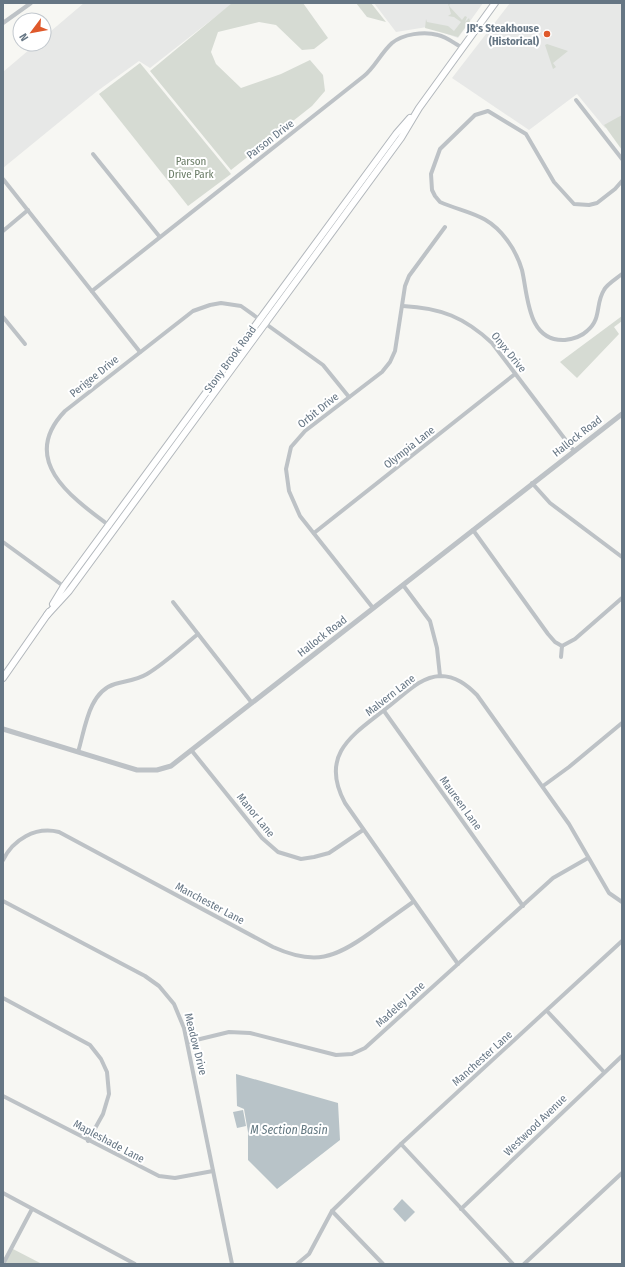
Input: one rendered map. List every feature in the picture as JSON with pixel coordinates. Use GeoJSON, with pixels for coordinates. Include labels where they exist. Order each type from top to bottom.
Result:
{"type":"FeatureCollection","features":[{"type":"Feature","properties":{"kind":"main road","name":"Stony Brook Road"},"geometry":{"type":"LineString","coordinates":[[47,615],[69,591],[266,323],[401,138],[419,108],[495,3]]}},
{"type":"Feature","properties":{"kind":"main road","name":"Stony Brook Road"},"geometry":{"type":"LineString","coordinates":[[3,678],[47,615],[64,586],[396,134],[419,108]]}},
{"type":"Feature","properties":{"kind":"main road"},"geometry":{"type":"LineString","coordinates":[[327,227],[333,231]]}},
{"type":"Feature","properties":{"kind":"main road"},"geometry":{"type":"LineString","coordinates":[[177,432],[183,436]]}},
{"type":"Feature","properties":{"kind":"street"},"geometry":{"type":"LineString","coordinates":[[3,23],[31,3]]}},
{"type":"Feature","properties":{"kind":"street","name":"Parson Drive"},"geometry":{"type":"LineString","coordinates":[[92,291],[159,236],[364,76],[392,43],[400,38],[422,33],[432,33],[440,35],[462,48]]}},
{"type":"Feature","properties":{"kind":"street"},"geometry":{"type":"LineString","coordinates":[[576,100],[622,159]]}},
{"type":"Feature","properties":{"kind":"street"},"geometry":{"type":"LineString","coordinates":[[622,181],[616,189],[597,203],[589,205],[574,204],[554,182],[526,134],[488,111],[475,115],[440,149],[431,174],[432,190],[440,202],[483,217],[507,240],[522,268],[529,310],[538,328],[547,336],[560,340],[569,339],[586,332],[597,317],[604,289],[622,274]]}},
{"type":"Feature","properties":{"kind":"street"},"geometry":{"type":"LineString","coordinates":[[93,154],[159,236]]}},
{"type":"Feature","properties":{"kind":"street"},"geometry":{"type":"LineString","coordinates":[[3,179],[140,352]]}},
{"type":"Feature","properties":{"kind":"street"},"geometry":{"type":"LineString","coordinates":[[3,231],[28,210]]}},
{"type":"Feature","properties":{"kind":"street","name":"Orbit Drive"},"geometry":{"type":"LineString","coordinates":[[373,608],[300,516],[289,490],[286,469],[288,454],[291,447],[305,431],[382,372],[390,362],[397,341],[405,286],[409,276],[445,227]]}},
{"type":"Feature","properties":{"kind":"street","name":"Perigee Drive"},"geometry":{"type":"LineString","coordinates":[[114,529],[75,499],[58,479],[48,460],[46,443],[51,428],[65,412],[187,315],[210,305],[222,303],[236,305],[266,323],[323,365],[349,396]]}},
{"type":"Feature","properties":{"kind":"street","name":"Onyx Drive"},"geometry":{"type":"LineString","coordinates":[[403,306],[436,309],[448,313],[469,324],[492,343],[574,451]]}},
{"type":"Feature","properties":{"kind":"street"},"geometry":{"type":"LineString","coordinates":[[3,317],[25,344]]}},
{"type":"Feature","properties":{"kind":"street","name":"Olympia Lane"},"geometry":{"type":"LineString","coordinates":[[314,533],[516,374]]}},
{"type":"Feature","properties":{"kind":"street","name":"Hallock Road"},"geometry":{"type":"LineString","coordinates":[[3,729],[131,769],[147,771],[171,766],[622,414]]}},
{"type":"Feature","properties":{"kind":"street"},"geometry":{"type":"LineString","coordinates":[[532,483],[550,503],[622,557]]}},
{"type":"Feature","properties":{"kind":"street"},"geometry":{"type":"LineString","coordinates":[[473,530],[548,634],[555,642],[562,646]]}},
{"type":"Feature","properties":{"kind":"street"},"geometry":{"type":"LineString","coordinates":[[3,542],[69,591]]}},
{"type":"Feature","properties":{"kind":"street"},"geometry":{"type":"LineString","coordinates":[[403,586],[430,621],[437,648],[440,676]]}},
{"type":"Feature","properties":{"kind":"street"},"geometry":{"type":"LineString","coordinates":[[562,646],[571,642],[622,598]]}},
{"type":"Feature","properties":{"kind":"street"},"geometry":{"type":"LineString","coordinates":[[173,602],[252,703]]}},
{"type":"Feature","properties":{"kind":"street"},"geometry":{"type":"LineString","coordinates":[[78,752],[91,708],[103,691],[114,684],[131,681],[148,674],[198,634]]}},
{"type":"Feature","properties":{"kind":"street"},"geometry":{"type":"LineString","coordinates":[[561,657],[562,646]]}},
{"type":"Feature","properties":{"kind":"street","name":"Malvern Lane"},"geometry":{"type":"LineString","coordinates":[[458,964],[363,830],[338,790],[336,773],[340,754],[349,738],[422,680],[440,676],[460,681],[477,695],[569,824],[609,893],[622,902]]}},
{"type":"Feature","properties":{"kind":"street","name":"Maureen Lane"},"geometry":{"type":"LineString","coordinates":[[384,711],[523,906]]}},
{"type":"Feature","properties":{"kind":"street"},"geometry":{"type":"LineString","coordinates":[[543,786],[569,767],[622,723]]}},
{"type":"Feature","properties":{"kind":"street","name":"Manor Lane"},"geometry":{"type":"LineString","coordinates":[[192,751],[262,838],[278,852],[301,859],[318,856],[329,853],[363,830]]}},
{"type":"Feature","properties":{"kind":"street","name":"Manchester Lane"},"geometry":{"type":"LineString","coordinates":[[3,860],[11,848],[26,836],[50,830],[58,832],[273,947],[290,954],[306,958],[338,954],[355,944],[413,902]]}},
{"type":"Feature","properties":{"kind":"street","name":"Madeley Lane"},"geometry":{"type":"LineString","coordinates":[[188,1042],[230,1032],[250,1033],[336,1056],[352,1054],[371,1042],[553,878],[588,858]]}},
{"type":"Feature","properties":{"kind":"street","name":"Meadow Drive"},"geometry":{"type":"LineString","coordinates":[[3,901],[145,976],[159,986],[174,1004],[188,1042],[232,1264]]}},
{"type":"Feature","properties":{"kind":"street","name":"Manchester Lane"},"geometry":{"type":"LineString","coordinates":[[297,1264],[309,1254],[332,1211],[401,1144],[622,941]]}},
{"type":"Feature","properties":{"kind":"street"},"geometry":{"type":"LineString","coordinates":[[3,998],[90,1045],[101,1059],[107,1072],[109,1094],[103,1114],[88,1141]]}},
{"type":"Feature","properties":{"kind":"street"},"geometry":{"type":"LineString","coordinates":[[547,1011],[604,1072]]}},
{"type":"Feature","properties":{"kind":"street","name":"Westwood Avenue"},"geometry":{"type":"LineString","coordinates":[[461,1209],[622,1056]]}},
{"type":"Feature","properties":{"kind":"street","name":"Mapleshade Lane"},"geometry":{"type":"LineString","coordinates":[[3,1096],[158,1176],[175,1178],[213,1171]]}},
{"type":"Feature","properties":{"kind":"street"},"geometry":{"type":"LineString","coordinates":[[401,1144],[513,1264]]}},
{"type":"Feature","properties":{"kind":"street"},"geometry":{"type":"LineString","coordinates":[[524,1264],[622,1173]]}},
{"type":"Feature","properties":{"kind":"street"},"geometry":{"type":"LineString","coordinates":[[3,1193],[136,1264]]}},
{"type":"Feature","properties":{"kind":"street"},"geometry":{"type":"LineString","coordinates":[[3,1264],[32,1209]]}},
{"type":"Feature","properties":{"kind":"street"},"geometry":{"type":"LineString","coordinates":[[332,1211],[383,1264]]}},
{"type":"Feature","properties":{"kind":"shaded area"},"geometry":{"type":"Polygon","coordinates":[[[84,3],[233,3],[150,68],[139,61],[96,92],[3,168],[3,72],[27,52],[52,52],[52,30],[84,3]]]}},
{"type":"Feature","properties":{"kind":"shaded area"},"geometry":{"type":"Polygon","coordinates":[[[374,3],[483,3],[458,38],[427,27],[396,32],[374,3]]]}},
{"type":"Feature","properties":{"kind":"shaded area"},"geometry":{"type":"Polygon","coordinates":[[[510,3],[622,3],[622,115],[605,128],[577,94],[529,130],[452,78],[510,3]]]}},
{"type":"Feature","properties":{"kind":"green space"},"geometry":{"type":"Polygon","coordinates":[[[232,3],[303,3],[328,38],[314,49],[302,50],[276,25],[259,22],[218,32],[211,52],[216,64],[241,88],[281,74],[310,60],[323,75],[325,91],[312,106],[231,170],[150,71],[232,3]]]}},
{"type":"Feature","properties":{"kind":"green space"},"geometry":{"type":"Polygon","coordinates":[[[356,3],[371,3],[386,22],[367,17],[356,3]]]}},
{"type":"Feature","properties":{"kind":"green space"},"geometry":{"type":"Polygon","coordinates":[[[448,3],[450,3],[449,6],[462,20],[465,16],[467,17],[465,22],[469,18],[470,21],[458,37],[425,28],[426,19],[427,22],[448,26],[454,31],[461,22],[454,17],[448,16],[451,14],[448,3]]]}},
{"type":"Feature","properties":{"kind":"green space"},"geometry":{"type":"Polygon","coordinates":[[[547,44],[568,51],[553,63],[556,67],[553,69],[545,45],[547,44]]]}},
{"type":"Feature","properties":{"kind":"green space","name":"Parson Drive Park"},"geometry":{"type":"Polygon","coordinates":[[[140,63],[231,174],[188,206],[99,94],[140,63]]]}},
{"type":"Feature","properties":{"kind":"green space"},"geometry":{"type":"Polygon","coordinates":[[[622,115],[622,150],[604,125],[622,115]]]}},
{"type":"Feature","properties":{"kind":"green space"},"geometry":{"type":"Polygon","coordinates":[[[622,316],[622,321],[614,327],[619,334],[577,378],[560,362],[622,316]]]}},
{"type":"Feature","properties":{"kind":"green space"},"geometry":{"type":"Polygon","coordinates":[[[11,1248],[42,1264],[3,1264],[11,1248]]]}},
{"type":"Feature","properties":{"kind":"water","name":"M Section Basin"},"geometry":{"type":"Polygon","coordinates":[[[236,1074],[338,1103],[340,1140],[277,1189],[248,1160],[248,1132],[244,1109],[237,1106],[236,1074]]]}},
{"type":"Feature","properties":{"kind":"water"},"geometry":{"type":"Polygon","coordinates":[[[243,1110],[246,1126],[237,1128],[233,1112],[243,1110]]]}},
{"type":"Feature","properties":{"kind":"water"},"geometry":{"type":"Polygon","coordinates":[[[402,1199],[415,1212],[405,1222],[393,1209],[402,1199]]]}},
{"type":"Feature","properties":{"kind":"place","name":"JR's Steakhouse (Historical)"},"geometry":{"type":"Point","coordinates":[547,34]}}]}
